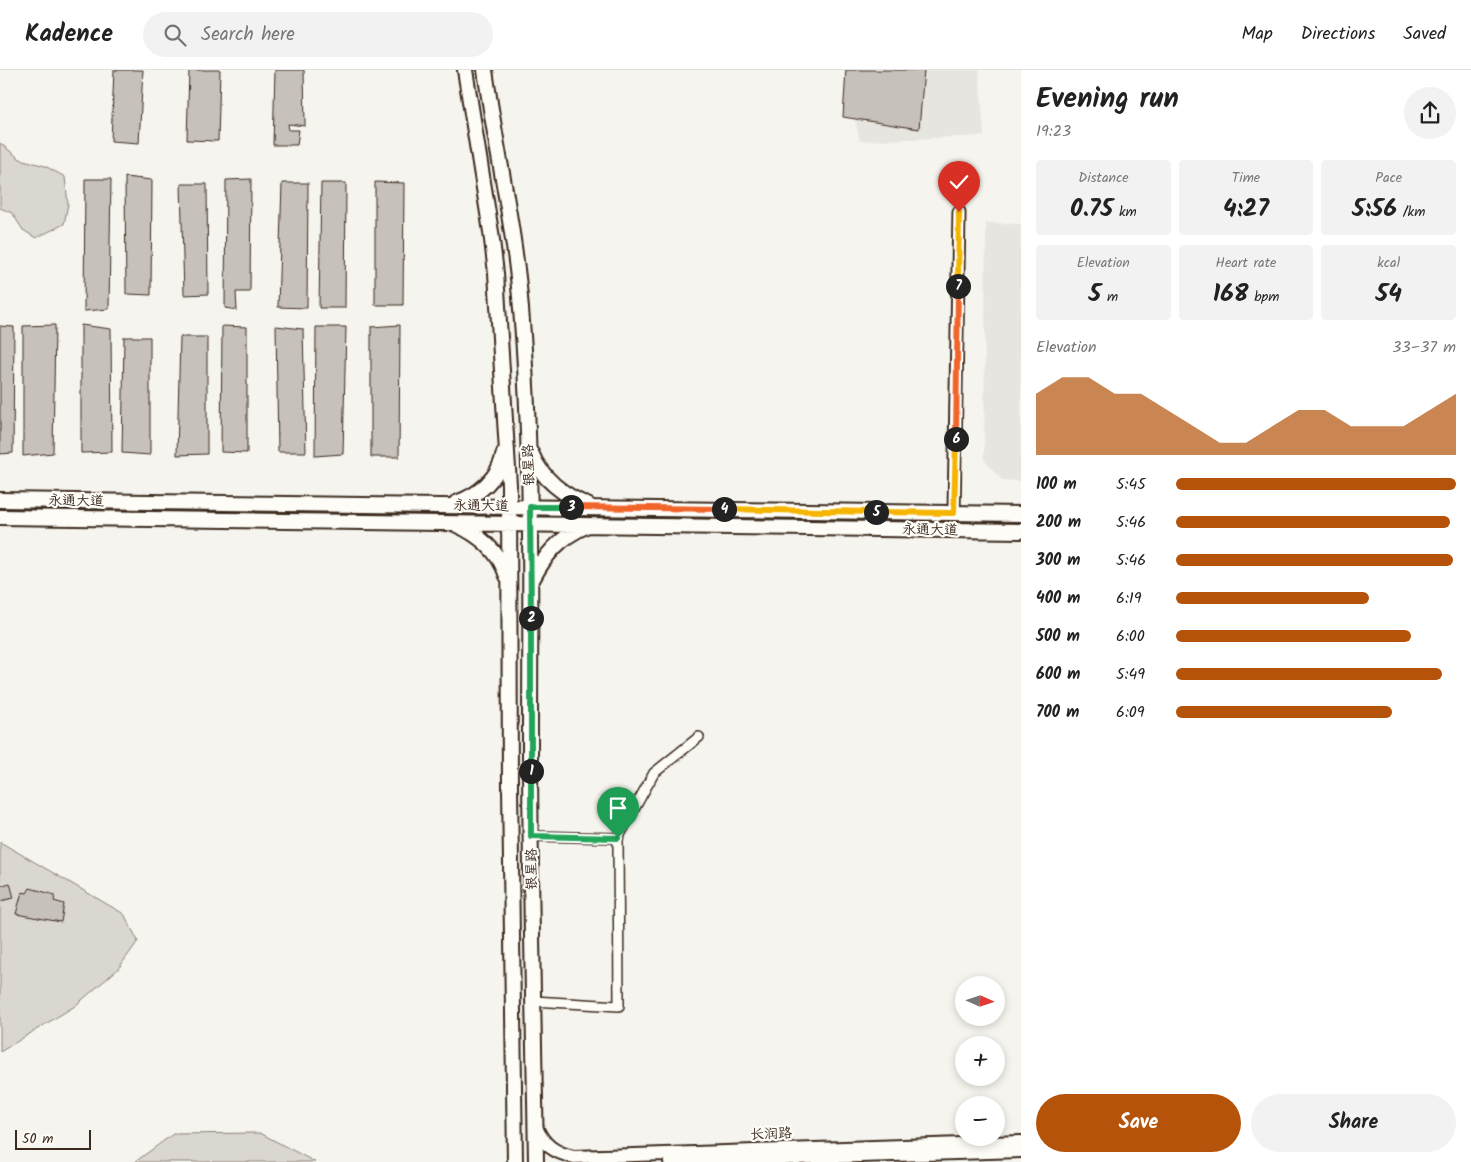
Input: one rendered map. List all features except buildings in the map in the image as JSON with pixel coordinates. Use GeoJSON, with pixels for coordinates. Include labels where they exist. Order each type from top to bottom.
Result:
{"type":"FeatureCollection","features":[{"type":"Feature","properties":{"kind":"main road","name":"银星路"},"geometry":{"type":"LineString","coordinates":[[465,70],[492,232],[510,523],[510,787],[515,1162]]}},
{"type":"Feature","properties":{"kind":"main road","name":"银星路"},"geometry":{"type":"LineString","coordinates":[[485,70],[491,115],[517,260],[528,445],[536,1162]]}},
{"type":"Feature","properties":{"kind":"main road"},"geometry":{"type":"LineString","coordinates":[[449,506],[468,498],[487,485],[499,469],[506,442]]}},
{"type":"Feature","properties":{"kind":"main road"},"geometry":{"type":"LineString","coordinates":[[528,445],[537,466],[553,484],[572,498],[592,508]]}},
{"type":"Feature","properties":{"kind":"main road","name":"永通大道"},"geometry":{"type":"LineString","coordinates":[[0,500],[1021,514]]}},
{"type":"Feature","properties":{"kind":"main road","name":"永通大道"},"geometry":{"type":"LineString","coordinates":[[0,517],[1021,531]]}},
{"type":"Feature","properties":{"kind":"main road"},"geometry":{"type":"LineString","coordinates":[[449,522],[465,529],[485,542],[500,560],[510,582]]}},
{"type":"Feature","properties":{"kind":"main road"},"geometry":{"type":"LineString","coordinates":[[531,583],[554,547],[570,534],[590,524]]}},
{"type":"Feature","properties":{"kind":"main road","name":"长润路"},"geometry":{"type":"LineString","coordinates":[[536,1127],[542,1140],[550,1147],[558,1152],[574,1157],[1021,1142]]}},
{"type":"Feature","properties":{"kind":"main road","name":"长润路"},"geometry":{"type":"LineString","coordinates":[[670,1162],[1021,1151]]}},
{"type":"Feature","properties":{"kind":"street"},"geometry":{"type":"LineString","coordinates":[[954,513],[959,212]]}},
{"type":"Feature","properties":{"kind":"street"},"geometry":{"type":"LineString","coordinates":[[534,1001],[619,1006],[618,838],[654,773],[699,737]]}},
{"type":"Feature","properties":{"kind":"street"},"geometry":{"type":"LineString","coordinates":[[531,836],[618,838]]}},
{"type":"Feature","properties":{"kind":"shaded area"},"geometry":{"type":"Polygon","coordinates":[[[843,70],[979,70],[984,136],[860,141],[843,70]]]}},
{"type":"Feature","properties":{"kind":"shaded area"},"geometry":{"type":"Polygon","coordinates":[[[0,143],[20,159],[45,166],[65,177],[68,204],[64,224],[36,238],[23,230],[12,213],[0,208],[0,143]]]}},
{"type":"Feature","properties":{"kind":"shaded area"},"geometry":{"type":"Polygon","coordinates":[[[986,223],[1021,224],[1021,481],[1002,480],[984,460],[986,223]]]}},
{"type":"Feature","properties":{"kind":"shaded area"},"geometry":{"type":"Polygon","coordinates":[[[0,842],[124,914],[138,941],[118,969],[75,1006],[0,1052],[0,842]]]}},
{"type":"Feature","properties":{"kind":"shaded area"},"geometry":{"type":"Polygon","coordinates":[[[260,1133],[315,1162],[135,1162],[173,1134],[260,1133]]]}},
{"type":"Feature","properties":{"kind":"route"},"geometry":{"type":"LineString","coordinates":[[618,838],[531,836],[530,507],[954,513],[959,212]]}}]}
